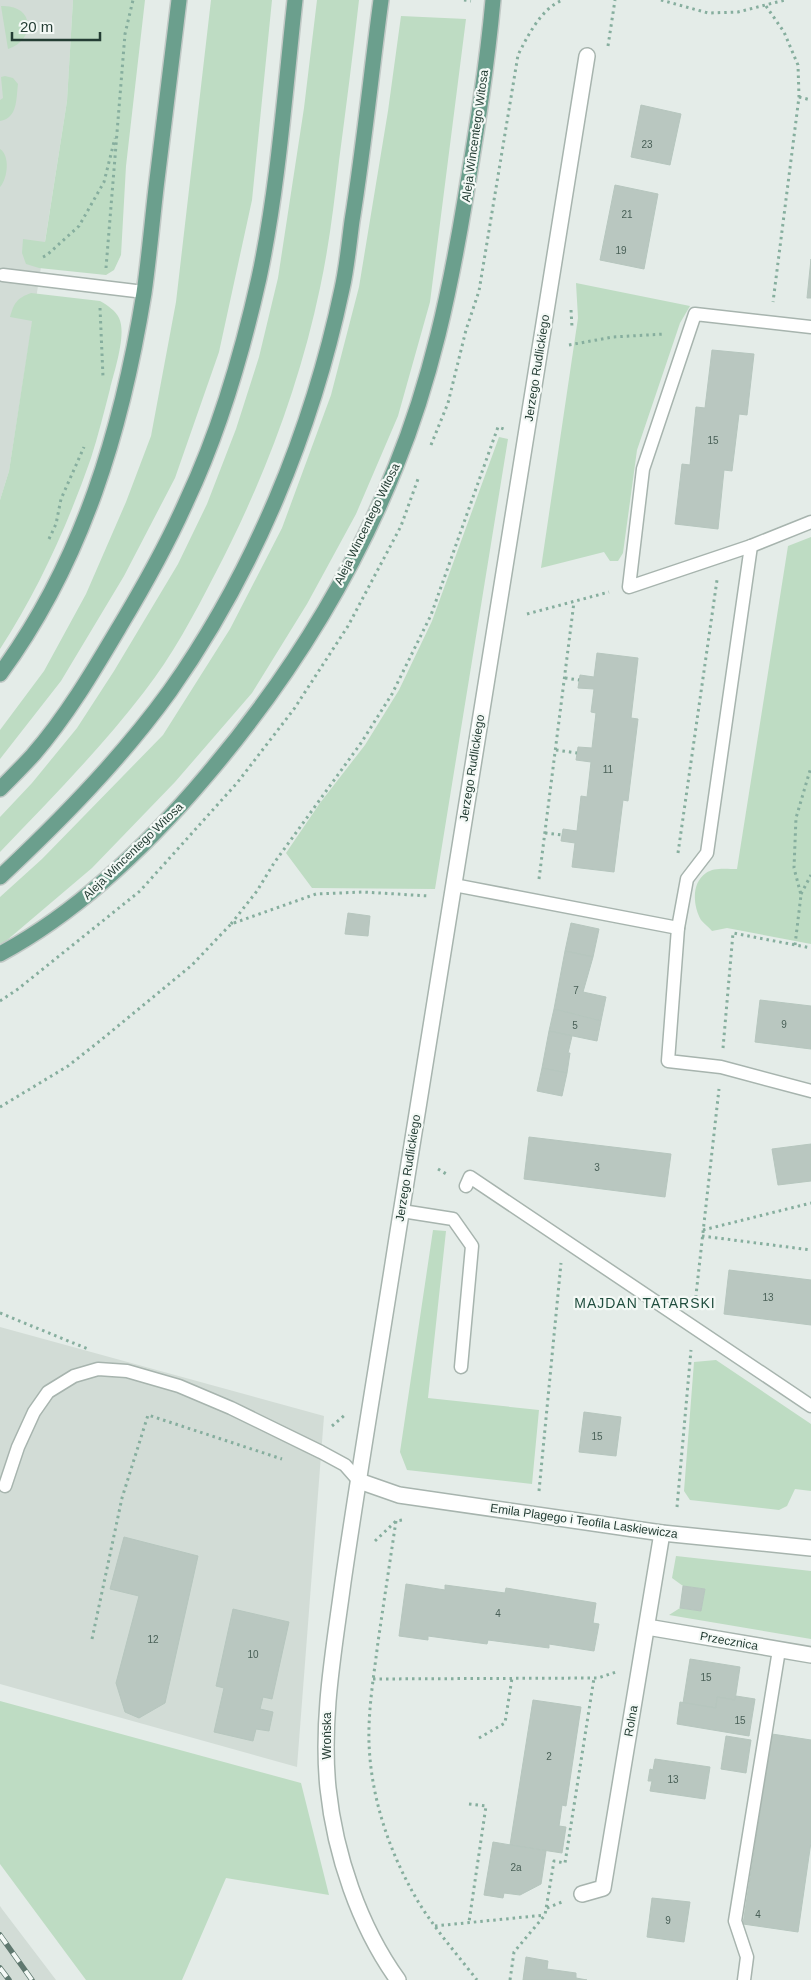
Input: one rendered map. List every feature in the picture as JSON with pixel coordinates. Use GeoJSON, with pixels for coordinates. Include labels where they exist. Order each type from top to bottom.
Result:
{"type":"FeatureCollection","features":[{"type":"Feature","properties":{"kind":"main road"},"geometry":{"type":"LineString","coordinates":[[0,674],[24,641],[71,554],[96,490],[115,432],[144,292],[179,0]]}},
{"type":"Feature","properties":{"kind":"main road"},"geometry":{"type":"LineString","coordinates":[[0,789],[34,754],[74,699],[102,656],[135,601],[188,500],[208,450],[236,366],[259,277],[273,191],[295,0]]}},
{"type":"Feature","properties":{"kind":"main road"},"geometry":{"type":"LineString","coordinates":[[0,877],[76,802],[123,749],[169,692],[215,621],[256,544],[290,462],[319,381],[342,288],[357,190],[381,0]]}},
{"type":"Feature","properties":{"kind":"main road","name":"Aleja Wincentego Witosa"},"geometry":{"type":"LineString","coordinates":[[0,954],[28,939],[80,901],[134,853],[186,800],[236,741],[278,685],[314,629],[373,518],[397,465],[418,404],[436,347],[452,281],[476,137],[492,0]]}},
{"type":"Feature","properties":{"kind":"street","name":"Jerzego Rudlickiego"},"geometry":{"type":"LineString","coordinates":[[359,1481],[588,56]]}},
{"type":"Feature","properties":{"kind":"street","name":"Emila Plagego i Teofila Laskiewicza"},"geometry":{"type":"LineString","coordinates":[[359,1481],[400,1495],[662,1533],[811,1548]]}},
{"type":"Feature","properties":{"kind":"street","name":"Wrońska"},"geometry":{"type":"LineString","coordinates":[[359,1481],[328,1695],[328,1787],[344,1865],[361,1914],[386,1963],[398,1980]]}},
{"type":"Feature","properties":{"kind":"street","name":"Rolna"},"geometry":{"type":"LineString","coordinates":[[582,1894],[603,1888],[662,1533]]}},
{"type":"Feature","properties":{"kind":"street","name":"Przecznica"},"geometry":{"type":"LineString","coordinates":[[647,1627],[811,1655]]}},
{"type":"Feature","properties":{"kind":"lane"},"geometry":{"type":"LineString","coordinates":[[3,274],[144,292]]}},
{"type":"Feature","properties":{"kind":"lane"},"geometry":{"type":"LineString","coordinates":[[811,328],[695,314],[643,469],[629,587],[751,546],[811,522]]}},
{"type":"Feature","properties":{"kind":"lane"},"geometry":{"type":"LineString","coordinates":[[751,546],[708,853],[687,879],[678,928],[668,1061],[721,1067],[811,1091]]}},
{"type":"Feature","properties":{"kind":"lane"},"geometry":{"type":"LineString","coordinates":[[453,889],[678,928]]}},
{"type":"Feature","properties":{"kind":"lane"},"geometry":{"type":"LineString","coordinates":[[466,1186],[470,1176],[811,1406]]}},
{"type":"Feature","properties":{"kind":"lane"},"geometry":{"type":"LineString","coordinates":[[402,1211],[453,1218],[472,1246],[461,1367]]}},
{"type":"Feature","properties":{"kind":"lane"},"geometry":{"type":"LineString","coordinates":[[5,1486],[18,1447],[34,1412],[48,1392],[74,1376],[98,1369],[127,1371],[179,1386],[205,1397],[346,1465],[359,1481]]}},
{"type":"Feature","properties":{"kind":"lane"},"geometry":{"type":"LineString","coordinates":[[744,1980],[748,1957],[735,1921],[779,1650]]}},
{"type":"Feature","properties":{"kind":"path"},"geometry":{"type":"LineString","coordinates":[[104,386],[100,301],[104,287],[125,34],[133,0]]}},
{"type":"Feature","properties":{"kind":"path"},"geometry":{"type":"LineString","coordinates":[[542,16],[560,0]]}},
{"type":"Feature","properties":{"kind":"path"},"geometry":{"type":"LineString","coordinates":[[661,0],[708,13],[738,12],[785,0]]}},
{"type":"Feature","properties":{"kind":"path"},"geometry":{"type":"LineString","coordinates":[[766,6],[784,32],[798,65],[799,97],[770,323]]}},
{"type":"Feature","properties":{"kind":"path"},"geometry":{"type":"LineString","coordinates":[[799,97],[811,100]]}},
{"type":"Feature","properties":{"kind":"path"},"geometry":{"type":"LineString","coordinates":[[38,258],[47,255],[79,226],[104,182],[117,128]]}},
{"type":"Feature","properties":{"kind":"path"},"geometry":{"type":"LineString","coordinates":[[569,345],[613,337],[689,332]]}},
{"type":"Feature","properties":{"kind":"path"},"geometry":{"type":"LineString","coordinates":[[0,1106],[54,1075],[101,1040],[192,965],[231,924],[257,891],[274,864],[361,743],[392,694],[431,615],[498,427],[526,433]]}},
{"type":"Feature","properties":{"kind":"path"},"geometry":{"type":"LineString","coordinates":[[48,541],[56,524],[61,499],[86,444]]}},
{"type":"Feature","properties":{"kind":"path"},"geometry":{"type":"LineString","coordinates":[[678,856],[718,574]]}},
{"type":"Feature","properties":{"kind":"path"},"geometry":{"type":"LineString","coordinates":[[527,614],[629,587]]}},
{"type":"Feature","properties":{"kind":"path"},"geometry":{"type":"LineString","coordinates":[[538,888],[574,602]]}},
{"type":"Feature","properties":{"kind":"path"},"geometry":{"type":"LineString","coordinates":[[565,678],[579,680]]}},
{"type":"Feature","properties":{"kind":"path"},"geometry":{"type":"LineString","coordinates":[[556,750],[577,753]]}},
{"type":"Feature","properties":{"kind":"path"},"geometry":{"type":"LineString","coordinates":[[801,895],[794,868],[796,818],[811,767]]}},
{"type":"Feature","properties":{"kind":"path"},"geometry":{"type":"LineString","coordinates":[[545,833],[562,835]]}},
{"type":"Feature","properties":{"kind":"path"},"geometry":{"type":"LineString","coordinates":[[794,945],[801,895],[811,875]]}},
{"type":"Feature","properties":{"kind":"path"},"geometry":{"type":"LineString","coordinates":[[231,924],[316,894],[363,892],[434,896],[453,889]]}},
{"type":"Feature","properties":{"kind":"path"},"geometry":{"type":"LineString","coordinates":[[677,1507],[693,1326],[721,1067],[733,933],[811,948]]}},
{"type":"Feature","properties":{"kind":"path"},"geometry":{"type":"LineString","coordinates":[[438,1168],[466,1186]]}},
{"type":"Feature","properties":{"kind":"path"},"geometry":{"type":"LineString","coordinates":[[703,1230],[811,1203]]}},
{"type":"Feature","properties":{"kind":"path"},"geometry":{"type":"LineString","coordinates":[[702,1236],[811,1250]]}},
{"type":"Feature","properties":{"kind":"path"},"geometry":{"type":"LineString","coordinates":[[539,1491],[562,1258]]}},
{"type":"Feature","properties":{"kind":"path"},"geometry":{"type":"LineString","coordinates":[[332,1426],[352,1409]]}},
{"type":"Feature","properties":{"kind":"path"},"geometry":{"type":"LineString","coordinates":[[92,1639],[122,1498],[148,1415],[287,1460]]}},
{"type":"Feature","properties":{"kind":"path"},"geometry":{"type":"LineString","coordinates":[[375,1541],[396,1521],[406,1520]]}},
{"type":"Feature","properties":{"kind":"path"},"geometry":{"type":"LineString","coordinates":[[396,1521],[373,1679],[369,1743],[371,1774],[387,1837],[417,1899],[435,1926],[477,1980]]}},
{"type":"Feature","properties":{"kind":"path"},"geometry":{"type":"LineString","coordinates":[[373,1679],[594,1678],[612,1674],[623,1669]]}},
{"type":"Feature","properties":{"kind":"path"},"geometry":{"type":"LineString","coordinates":[[479,1738],[506,1723],[512,1678]]}},
{"type":"Feature","properties":{"kind":"path"},"geometry":{"type":"LineString","coordinates":[[510,1980],[514,1952],[545,1915],[554,1862],[565,1863],[594,1678]]}},
{"type":"Feature","properties":{"kind":"path"},"geometry":{"type":"LineString","coordinates":[[469,1804],[486,1806],[469,1922]]}},
{"type":"Feature","properties":{"kind":"path"},"geometry":{"type":"LineString","coordinates":[[435,1926],[545,1915]]}},
{"type":"Feature","properties":{"kind":"shaded area"},"geometry":{"type":"Polygon","coordinates":[[[0,0],[73,0],[67,101],[9,471],[0,500],[0,0]]]}},
{"type":"Feature","properties":{"kind":"shaded area"},"geometry":{"type":"Polygon","coordinates":[[[0,1327],[324,1416],[297,1767],[0,1684],[0,1327]]]}},
{"type":"Feature","properties":{"kind":"shaded area"},"geometry":{"type":"Polygon","coordinates":[[[0,1906],[2,1909],[56,1980],[0,1980],[0,1906]]]}},
{"type":"Feature","properties":{"kind":"green space"},"geometry":{"type":"Polygon","coordinates":[[[73,0],[145,0],[126,166],[121,255],[114,270],[106,275],[39,268],[26,264],[22,253],[23,239],[45,242],[67,101],[73,0]]]}},
{"type":"Feature","properties":{"kind":"green space"},"geometry":{"type":"Polygon","coordinates":[[[211,0],[272,0],[252,200],[219,352],[175,478],[124,576],[61,681],[0,759],[0,730],[44,671],[86,594],[126,502],[151,436],[176,302],[211,0]]]}},
{"type":"Feature","properties":{"kind":"green space"},"geometry":{"type":"Polygon","coordinates":[[[317,0],[359,0],[329,241],[311,325],[290,399],[277,435],[232,540],[191,620],[164,664],[110,734],[0,852],[0,817],[32,783],[77,728],[114,671],[178,564],[207,504],[236,429],[259,357],[278,278],[304,108],[317,0]]]}},
{"type":"Feature","properties":{"kind":"green space"},"geometry":{"type":"Polygon","coordinates":[[[1,6],[20,10],[28,23],[24,38],[8,49],[1,6]]]}},
{"type":"Feature","properties":{"kind":"green space"},"geometry":{"type":"Polygon","coordinates":[[[401,16],[466,19],[430,302],[398,416],[356,514],[307,604],[252,693],[175,782],[92,868],[6,941],[0,944],[0,897],[42,859],[163,735],[230,629],[282,528],[331,395],[359,287],[388,111],[401,16]]]}},
{"type":"Feature","properties":{"kind":"green space"},"geometry":{"type":"Polygon","coordinates":[[[1,77],[13,78],[18,84],[17,96],[13,112],[6,119],[0,121],[0,100],[3,98],[1,77]]]}},
{"type":"Feature","properties":{"kind":"green space"},"geometry":{"type":"Polygon","coordinates":[[[0,149],[7,161],[7,167],[5,178],[0,187],[0,149]]]}},
{"type":"Feature","properties":{"kind":"green space"},"geometry":{"type":"Polygon","coordinates":[[[576,283],[690,306],[680,323],[637,450],[623,553],[618,561],[610,561],[604,552],[541,568],[578,318],[576,283]]]}},
{"type":"Feature","properties":{"kind":"green space"},"geometry":{"type":"Polygon","coordinates":[[[31,293],[100,301],[118,315],[122,333],[117,363],[96,441],[72,508],[27,604],[0,649],[0,500],[9,471],[32,321],[10,317],[17,302],[22,297],[31,293]]]}},
{"type":"Feature","properties":{"kind":"green space"},"geometry":{"type":"Polygon","coordinates":[[[499,437],[508,439],[435,889],[312,888],[286,853],[320,803],[365,745],[399,690],[432,621],[499,437]]]}},
{"type":"Feature","properties":{"kind":"green space"},"geometry":{"type":"Polygon","coordinates":[[[811,537],[811,944],[727,928],[712,931],[698,914],[695,895],[701,877],[709,871],[737,869],[788,546],[811,537]]]}},
{"type":"Feature","properties":{"kind":"green space"},"geometry":{"type":"Polygon","coordinates":[[[433,1230],[446,1231],[428,1398],[539,1410],[532,1484],[407,1470],[400,1452],[433,1230]]]}},
{"type":"Feature","properties":{"kind":"green space"},"geometry":{"type":"Polygon","coordinates":[[[716,1360],[811,1424],[811,1491],[795,1489],[787,1506],[779,1510],[690,1500],[684,1491],[694,1362],[716,1360]]]}},
{"type":"Feature","properties":{"kind":"green space"},"geometry":{"type":"Polygon","coordinates":[[[676,1556],[811,1571],[811,1639],[669,1615],[680,1608],[701,1611],[705,1589],[683,1586],[672,1578],[676,1556]]]}},
{"type":"Feature","properties":{"kind":"green space"},"geometry":{"type":"Polygon","coordinates":[[[0,1701],[301,1783],[329,1895],[226,1878],[182,1980],[86,1980],[0,1864],[0,1701]]]}},
{"type":"Feature","properties":{"kind":"building"},"geometry":{"type":"Polygon","coordinates":[[[641,105],[681,114],[670,165],[631,157],[641,105]]]}},
{"type":"Feature","properties":{"kind":"building"},"geometry":{"type":"Polygon","coordinates":[[[615,185],[658,194],[644,269],[600,260],[615,185]]]}},
{"type":"Feature","properties":{"kind":"building"},"geometry":{"type":"Polygon","coordinates":[[[811,259],[811,298],[807,298],[811,259]]]}},
{"type":"Feature","properties":{"kind":"building"},"geometry":{"type":"Polygon","coordinates":[[[712,350],[754,354],[747,415],[739,414],[732,471],[724,470],[718,529],[675,524],[682,464],[690,465],[696,407],[705,408],[712,350]]]}},
{"type":"Feature","properties":{"kind":"building"},"geometry":{"type":"Polygon","coordinates":[[[597,653],[638,658],[631,718],[638,719],[628,801],[623,800],[614,872],[572,867],[575,843],[561,841],[563,829],[577,831],[581,796],[587,797],[591,762],[576,760],[578,747],[592,748],[596,713],[591,712],[594,689],[578,688],[580,675],[594,677],[597,653]]]}},
{"type":"Feature","properties":{"kind":"building"},"geometry":{"type":"Polygon","coordinates":[[[348,913],[370,916],[368,936],[345,934],[348,913]]]}},
{"type":"Feature","properties":{"kind":"building"},"geometry":{"type":"Polygon","coordinates":[[[571,923],[599,929],[593,957],[565,951],[571,923]]]}},
{"type":"Feature","properties":{"kind":"building"},"geometry":{"type":"Polygon","coordinates":[[[565,951],[593,957],[583,992],[606,997],[601,1021],[554,1009],[565,951]]]}},
{"type":"Feature","properties":{"kind":"building"},"geometry":{"type":"Polygon","coordinates":[[[760,1000],[811,1006],[811,1049],[755,1042],[760,1000]]]}},
{"type":"Feature","properties":{"kind":"building"},"geometry":{"type":"Polygon","coordinates":[[[554,1009],[601,1021],[597,1041],[549,1031],[554,1009]]]}},
{"type":"Feature","properties":{"kind":"building"},"geometry":{"type":"Polygon","coordinates":[[[549,1031],[572,1036],[568,1053],[570,1053],[567,1073],[542,1068],[549,1031]]]}},
{"type":"Feature","properties":{"kind":"building"},"geometry":{"type":"Polygon","coordinates":[[[542,1068],[567,1073],[562,1096],[537,1091],[542,1068]]]}},
{"type":"Feature","properties":{"kind":"building"},"geometry":{"type":"Polygon","coordinates":[[[529,1137],[671,1154],[665,1197],[524,1179],[529,1137]]]}},
{"type":"Feature","properties":{"kind":"building"},"geometry":{"type":"Polygon","coordinates":[[[811,1144],[811,1181],[778,1185],[772,1149],[811,1144]]]}},
{"type":"Feature","properties":{"kind":"building"},"geometry":{"type":"Polygon","coordinates":[[[729,1270],[811,1280],[811,1325],[724,1314],[729,1270]]]}},
{"type":"Feature","properties":{"kind":"building"},"geometry":{"type":"Polygon","coordinates":[[[584,1412],[621,1417],[616,1456],[579,1452],[584,1412]]]}},
{"type":"Feature","properties":{"kind":"building"},"geometry":{"type":"Polygon","coordinates":[[[124,1537],[198,1556],[165,1703],[139,1718],[125,1712],[116,1683],[139,1596],[110,1589],[124,1537]]]}},
{"type":"Feature","properties":{"kind":"building"},"geometry":{"type":"Polygon","coordinates":[[[406,1584],[445,1590],[445,1585],[505,1593],[506,1588],[596,1603],[593,1623],[599,1624],[594,1651],[549,1644],[549,1648],[488,1640],[487,1644],[428,1636],[428,1640],[399,1636],[406,1584]]]}},
{"type":"Feature","properties":{"kind":"building"},"geometry":{"type":"Polygon","coordinates":[[[683,1586],[705,1589],[701,1611],[680,1608],[683,1586]]]}},
{"type":"Feature","properties":{"kind":"building"},"geometry":{"type":"Polygon","coordinates":[[[233,1609],[289,1622],[272,1699],[263,1697],[260,1709],[273,1712],[269,1731],[256,1729],[253,1741],[214,1732],[224,1688],[216,1686],[233,1609]]]}},
{"type":"Feature","properties":{"kind":"building"},"geometry":{"type":"Polygon","coordinates":[[[690,1659],[740,1667],[735,1700],[717,1697],[716,1708],[683,1703],[690,1659]]]}},
{"type":"Feature","properties":{"kind":"building"},"geometry":{"type":"Polygon","coordinates":[[[736,1696],[755,1699],[749,1736],[677,1724],[680,1702],[716,1708],[717,1697],[735,1700],[736,1696]]]}},
{"type":"Feature","properties":{"kind":"building"},"geometry":{"type":"Polygon","coordinates":[[[533,1700],[581,1707],[566,1806],[562,1805],[559,1826],[566,1827],[562,1853],[510,1845],[533,1700]]]}},
{"type":"Feature","properties":{"kind":"building"},"geometry":{"type":"Polygon","coordinates":[[[772,1734],[811,1740],[811,1842],[798,1932],[743,1924],[772,1734]]]}},
{"type":"Feature","properties":{"kind":"building"},"geometry":{"type":"Polygon","coordinates":[[[726,1736],[751,1740],[746,1773],[721,1769],[726,1736]]]}},
{"type":"Feature","properties":{"kind":"building"},"geometry":{"type":"Polygon","coordinates":[[[655,1759],[710,1767],[705,1799],[650,1791],[652,1781],[648,1781],[650,1769],[653,1770],[655,1759]]]}},
{"type":"Feature","properties":{"kind":"building"},"geometry":{"type":"Polygon","coordinates":[[[493,1842],[546,1851],[541,1884],[520,1895],[504,1893],[503,1898],[484,1895],[493,1842]]]}},
{"type":"Feature","properties":{"kind":"building"},"geometry":{"type":"Polygon","coordinates":[[[652,1898],[690,1902],[684,1942],[647,1937],[652,1898]]]}},
{"type":"Feature","properties":{"kind":"building"},"geometry":{"type":"Polygon","coordinates":[[[526,1957],[548,1961],[547,1969],[576,1973],[576,1978],[587,1980],[523,1980],[526,1957]]]}},
{"type":"Feature","properties":{"kind":"railway"},"geometry":{"type":"LineString","coordinates":[[0,1935],[32,1980]]}},
{"type":"Feature","properties":{"kind":"railway"},"geometry":{"type":"LineString","coordinates":[[0,1968],[9,1980]]}},
{"type":"Feature","properties":{"kind":"district","name":"MAJDAN TATARSKI"},"geometry":{"type":"Point","coordinates":[645,1303]}}]}
